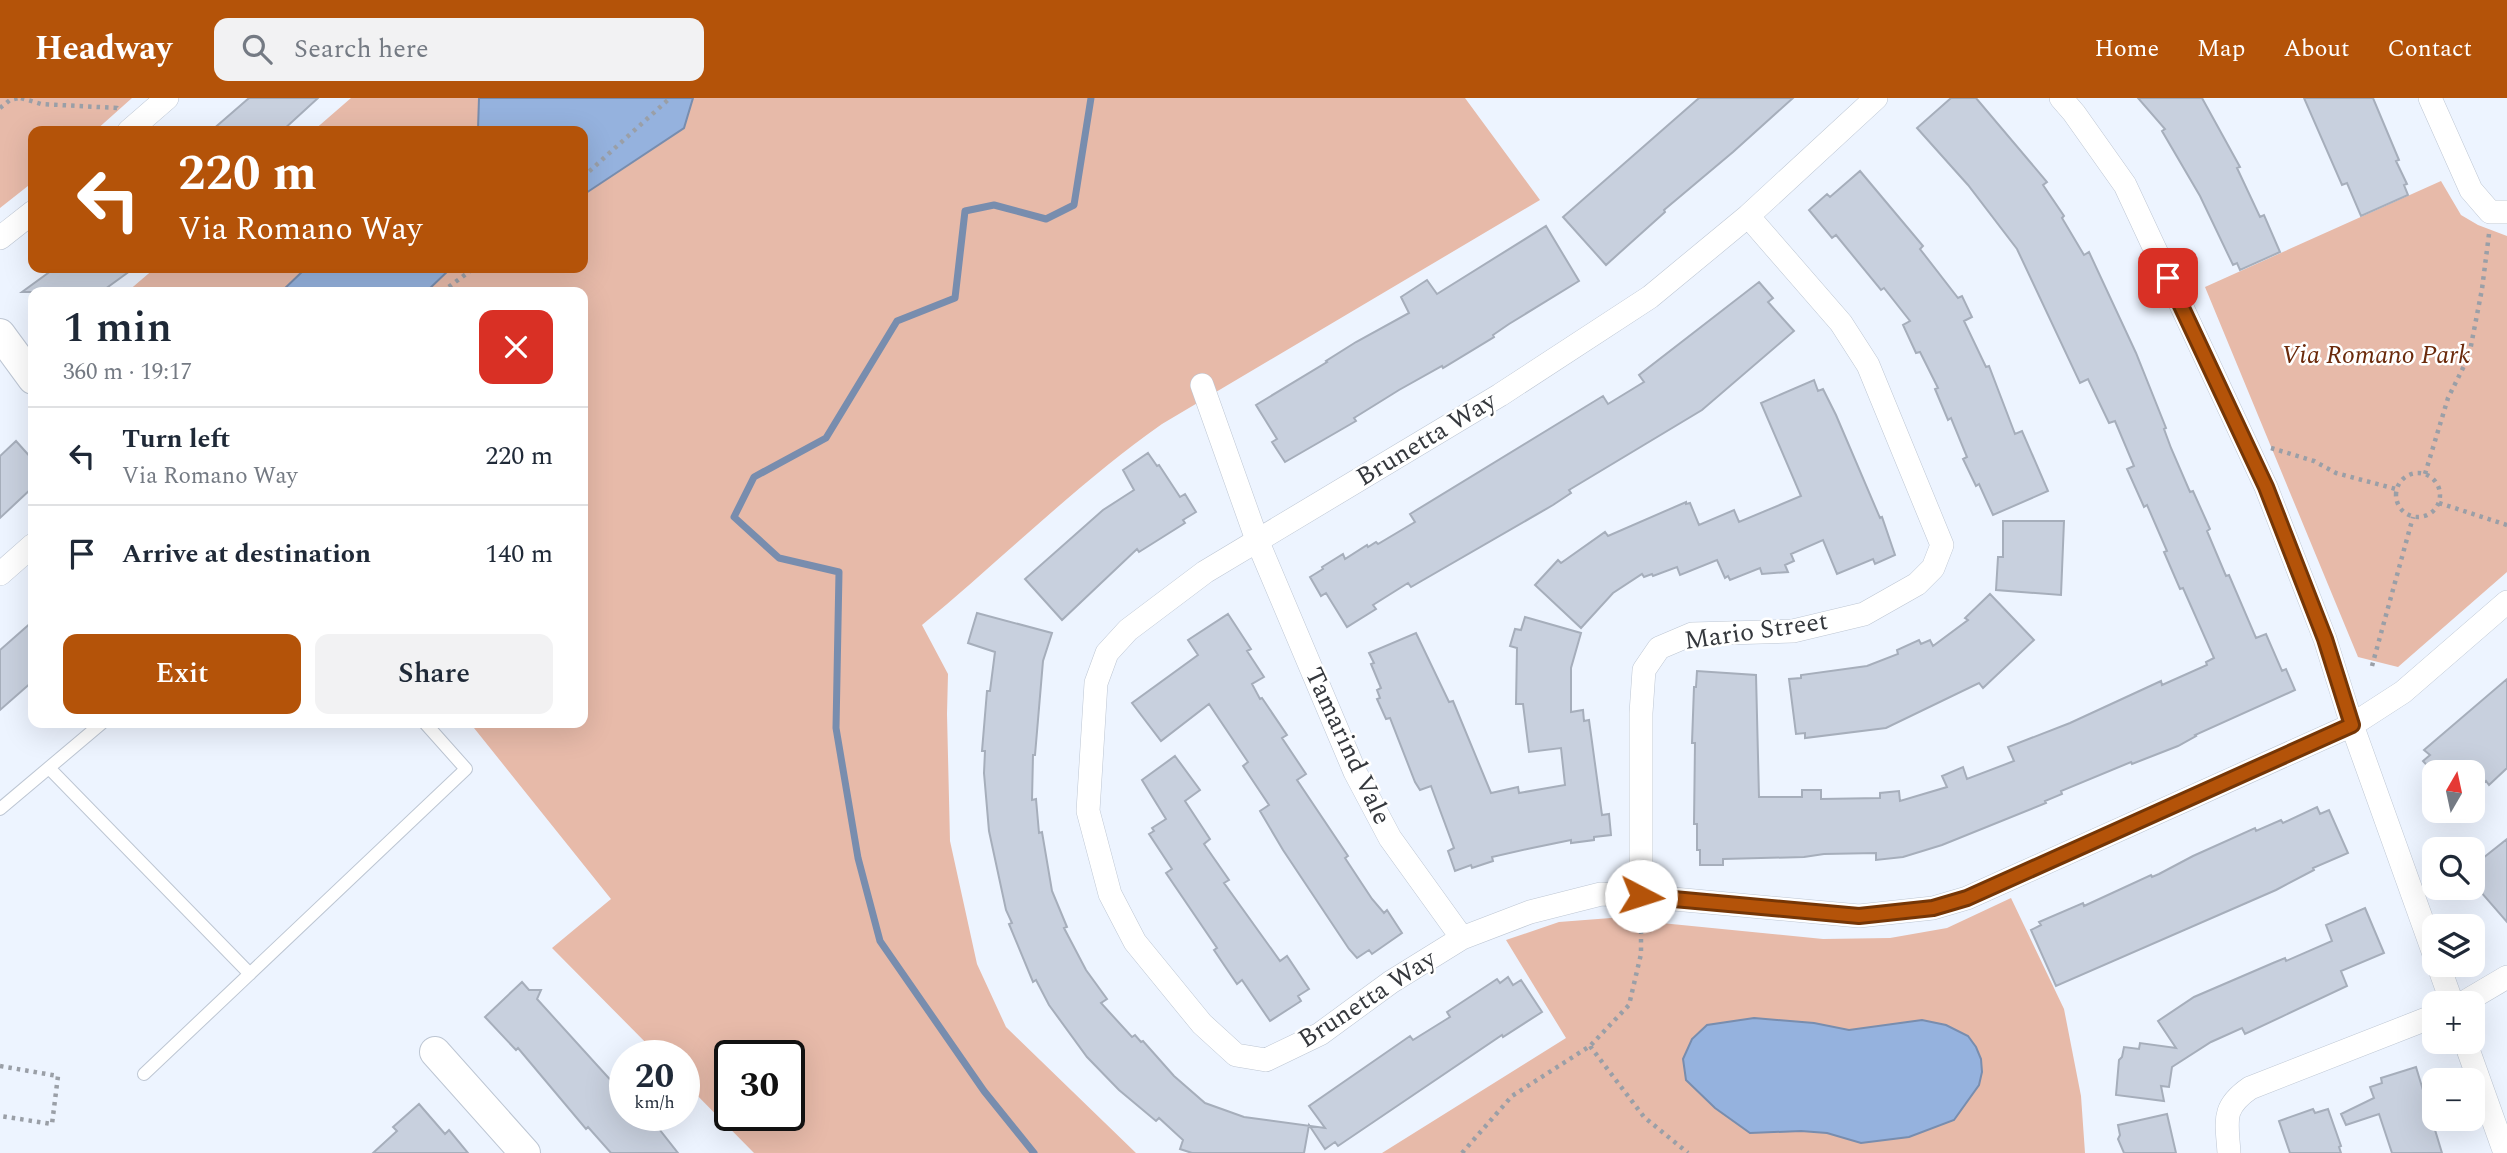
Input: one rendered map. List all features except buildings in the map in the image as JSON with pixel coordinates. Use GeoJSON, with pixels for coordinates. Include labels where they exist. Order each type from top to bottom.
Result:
{"type":"FeatureCollection","features":[{"type":"Feature","properties":{"kind":"street"},"geometry":{"type":"LineString","coordinates":[[125,122],[167,98]]}},
{"type":"Feature","properties":{"kind":"street","name":"Brunetta Way"},"geometry":{"type":"LineString","coordinates":[[1876,98],[1748,216],[1650,297],[1500,395],[1205,572],[1128,630],[1107,653],[1096,682],[1088,811],[1110,894],[1135,942],[1202,1024],[1236,1055],[1266,1060],[1320,1034],[1391,982],[1462,938],[1530,912],[1601,894],[1859,916],[1933,908],[1967,898],[2352,725],[2403,692],[2507,602]]}},
{"type":"Feature","properties":{"kind":"street"},"geometry":{"type":"LineString","coordinates":[[2061,98],[2125,185],[2266,487],[2325,639],[2352,725],[2422,920]]}},
{"type":"Feature","properties":{"kind":"street"},"geometry":{"type":"LineString","coordinates":[[2430,98],[2471,190],[2498,212]]}},
{"type":"Feature","properties":{"kind":"street"},"geometry":{"type":"LineString","coordinates":[[0,239],[28,216]]}},
{"type":"Feature","properties":{"kind":"street","name":"Mario Street"},"geometry":{"type":"LineString","coordinates":[[1641,896],[1641,713],[1644,670],[1659,648],[1692,634],[1793,631],[1864,614],[1917,584],[1933,568],[1942,545],[1868,365],[1840,323],[1748,216]]}},
{"type":"Feature","properties":{"kind":"street"},"geometry":{"type":"LineString","coordinates":[[0,334],[28,372]]}},
{"type":"Feature","properties":{"kind":"street","name":"Tamarind Vale"},"geometry":{"type":"LineString","coordinates":[[1202,386],[1257,540],[1355,772],[1390,838],[1462,938]]}},
{"type":"Feature","properties":{"kind":"street"},"geometry":{"type":"LineString","coordinates":[[0,574],[28,549]]}},
{"type":"Feature","properties":{"kind":"street"},"geometry":{"type":"LineString","coordinates":[[2483,991],[2507,977]]}},
{"type":"Feature","properties":{"kind":"street"},"geometry":{"type":"LineString","coordinates":[[2229,1153],[2227,1114],[2237,1097],[2250,1088],[2422,1021]]}},
{"type":"Feature","properties":{"kind":"street"},"geometry":{"type":"LineString","coordinates":[[435,1052],[525,1153]]}},
{"type":"Feature","properties":{"kind":"street"},"geometry":{"type":"LineString","coordinates":[[2470,1054],[2505,1153]]}},
{"type":"Feature","properties":{"kind":"lane"},"geometry":{"type":"LineString","coordinates":[[0,808],[97,728]]}},
{"type":"Feature","properties":{"kind":"lane"},"geometry":{"type":"LineString","coordinates":[[144,1074],[466,769],[429,728]]}},
{"type":"Feature","properties":{"kind":"lane"},"geometry":{"type":"LineString","coordinates":[[49,768],[250,974]]}},
{"type":"Feature","properties":{"kind":"path"},"geometry":{"type":"LineString","coordinates":[[0,108],[10,100],[20,98],[41,104],[117,108],[125,122]]}},
{"type":"Feature","properties":{"kind":"path"},"geometry":{"type":"LineString","coordinates":[[588,172],[670,98]]}},
{"type":"Feature","properties":{"kind":"path"},"geometry":{"type":"LineString","coordinates":[[2424,474],[2448,398],[2469,356],[2489,235],[2498,212]]}},
{"type":"Feature","properties":{"kind":"path"},"geometry":{"type":"LineString","coordinates":[[449,287],[467,273]]}},
{"type":"Feature","properties":{"kind":"path"},"geometry":{"type":"LineString","coordinates":[[2245,441],[2314,461],[2336,473],[2396,489]]}},
{"type":"Feature","properties":{"kind":"path"},"geometry":{"type":"LineString","coordinates":[[2424,474],[2431,477],[2438,488],[2438,503],[2428,515],[2413,517],[2401,510],[2397,504],[2396,489],[2405,477],[2424,474]]}},
{"type":"Feature","properties":{"kind":"path"},"geometry":{"type":"LineString","coordinates":[[2438,503],[2507,526]]}},
{"type":"Feature","properties":{"kind":"path"},"geometry":{"type":"LineString","coordinates":[[2372,666],[2413,517]]}},
{"type":"Feature","properties":{"kind":"path"},"geometry":{"type":"LineString","coordinates":[[1462,1153],[1512,1096],[1590,1045],[1629,1005],[1641,954],[1641,896]]}},
{"type":"Feature","properties":{"kind":"path"},"geometry":{"type":"LineString","coordinates":[[1590,1045],[1644,1117],[1688,1153]]}},
{"type":"Feature","properties":{"kind":"path"},"geometry":{"type":"LineString","coordinates":[[0,1066],[58,1076],[52,1124],[0,1116]]}},
{"type":"Feature","properties":{"kind":"green space"},"geometry":{"type":"Polygon","coordinates":[[[0,98],[132,98],[101,126],[28,126],[28,186],[0,208],[0,98]]]}},
{"type":"Feature","properties":{"kind":"green space"},"geometry":{"type":"Polygon","coordinates":[[[351,98],[1465,98],[1540,200],[1162,424],[1070,497],[922,625],[948,674],[950,841],[977,964],[1006,1027],[1136,1153],[754,1153],[732,1131],[805,1131],[805,1040],[714,1040],[714,1112],[700,1098],[700,1040],[643,1040],[552,948],[611,899],[474,728],[588,728],[588,287],[133,287],[149,273],[588,273],[588,126],[319,126],[351,98]]]}},
{"type":"Feature","properties":{"kind":"green space","name":"Via Romano Park"},"geometry":{"type":"Polygon","coordinates":[[[2441,181],[2461,215],[2507,236],[2507,572],[2398,667],[2358,657],[2205,287],[2441,181]]]}},
{"type":"Feature","properties":{"kind":"green space"},"geometry":{"type":"Polygon","coordinates":[[[2011,898],[2064,1009],[2081,1096],[2085,1153],[1382,1153],[1566,1038],[1506,940],[1559,922],[1611,918],[1823,939],[1890,938],[1947,928],[2011,898]]]}},
{"type":"Feature","properties":{"kind":"water"},"geometry":{"type":"Polygon","coordinates":[[[479,98],[693,98],[684,128],[588,192],[588,126],[478,126],[479,98]]]}},
{"type":"Feature","properties":{"kind":"water"},"geometry":{"type":"Polygon","coordinates":[[[301,273],[446,273],[431,287],[286,287],[301,273]]]}},
{"type":"Feature","properties":{"kind":"water"},"geometry":{"type":"Polygon","coordinates":[[[1754,1018],[1814,1023],[1849,1030],[1922,1020],[1946,1025],[1968,1036],[1976,1047],[1981,1059],[1979,1085],[1954,1120],[1909,1137],[1861,1143],[1827,1133],[1750,1133],[1715,1108],[1686,1080],[1683,1059],[1692,1039],[1707,1025],[1754,1018]]]}},
{"type":"Feature","properties":{"kind":"waterway"},"geometry":{"type":"LineString","coordinates":[[1034,1153],[984,1091],[880,941],[858,858],[836,728],[839,572],[779,558],[734,517],[754,477],[826,438],[897,321],[955,298],[965,211],[994,205],[1046,219],[1074,205],[1091,98]]}},
{"type":"Feature","properties":{"kind":"route"},"geometry":{"type":"LineString","coordinates":[[1641,896],[1859,916],[1933,908],[1967,898],[2352,725],[2325,639],[2266,487],[2168,278]]}}]}
